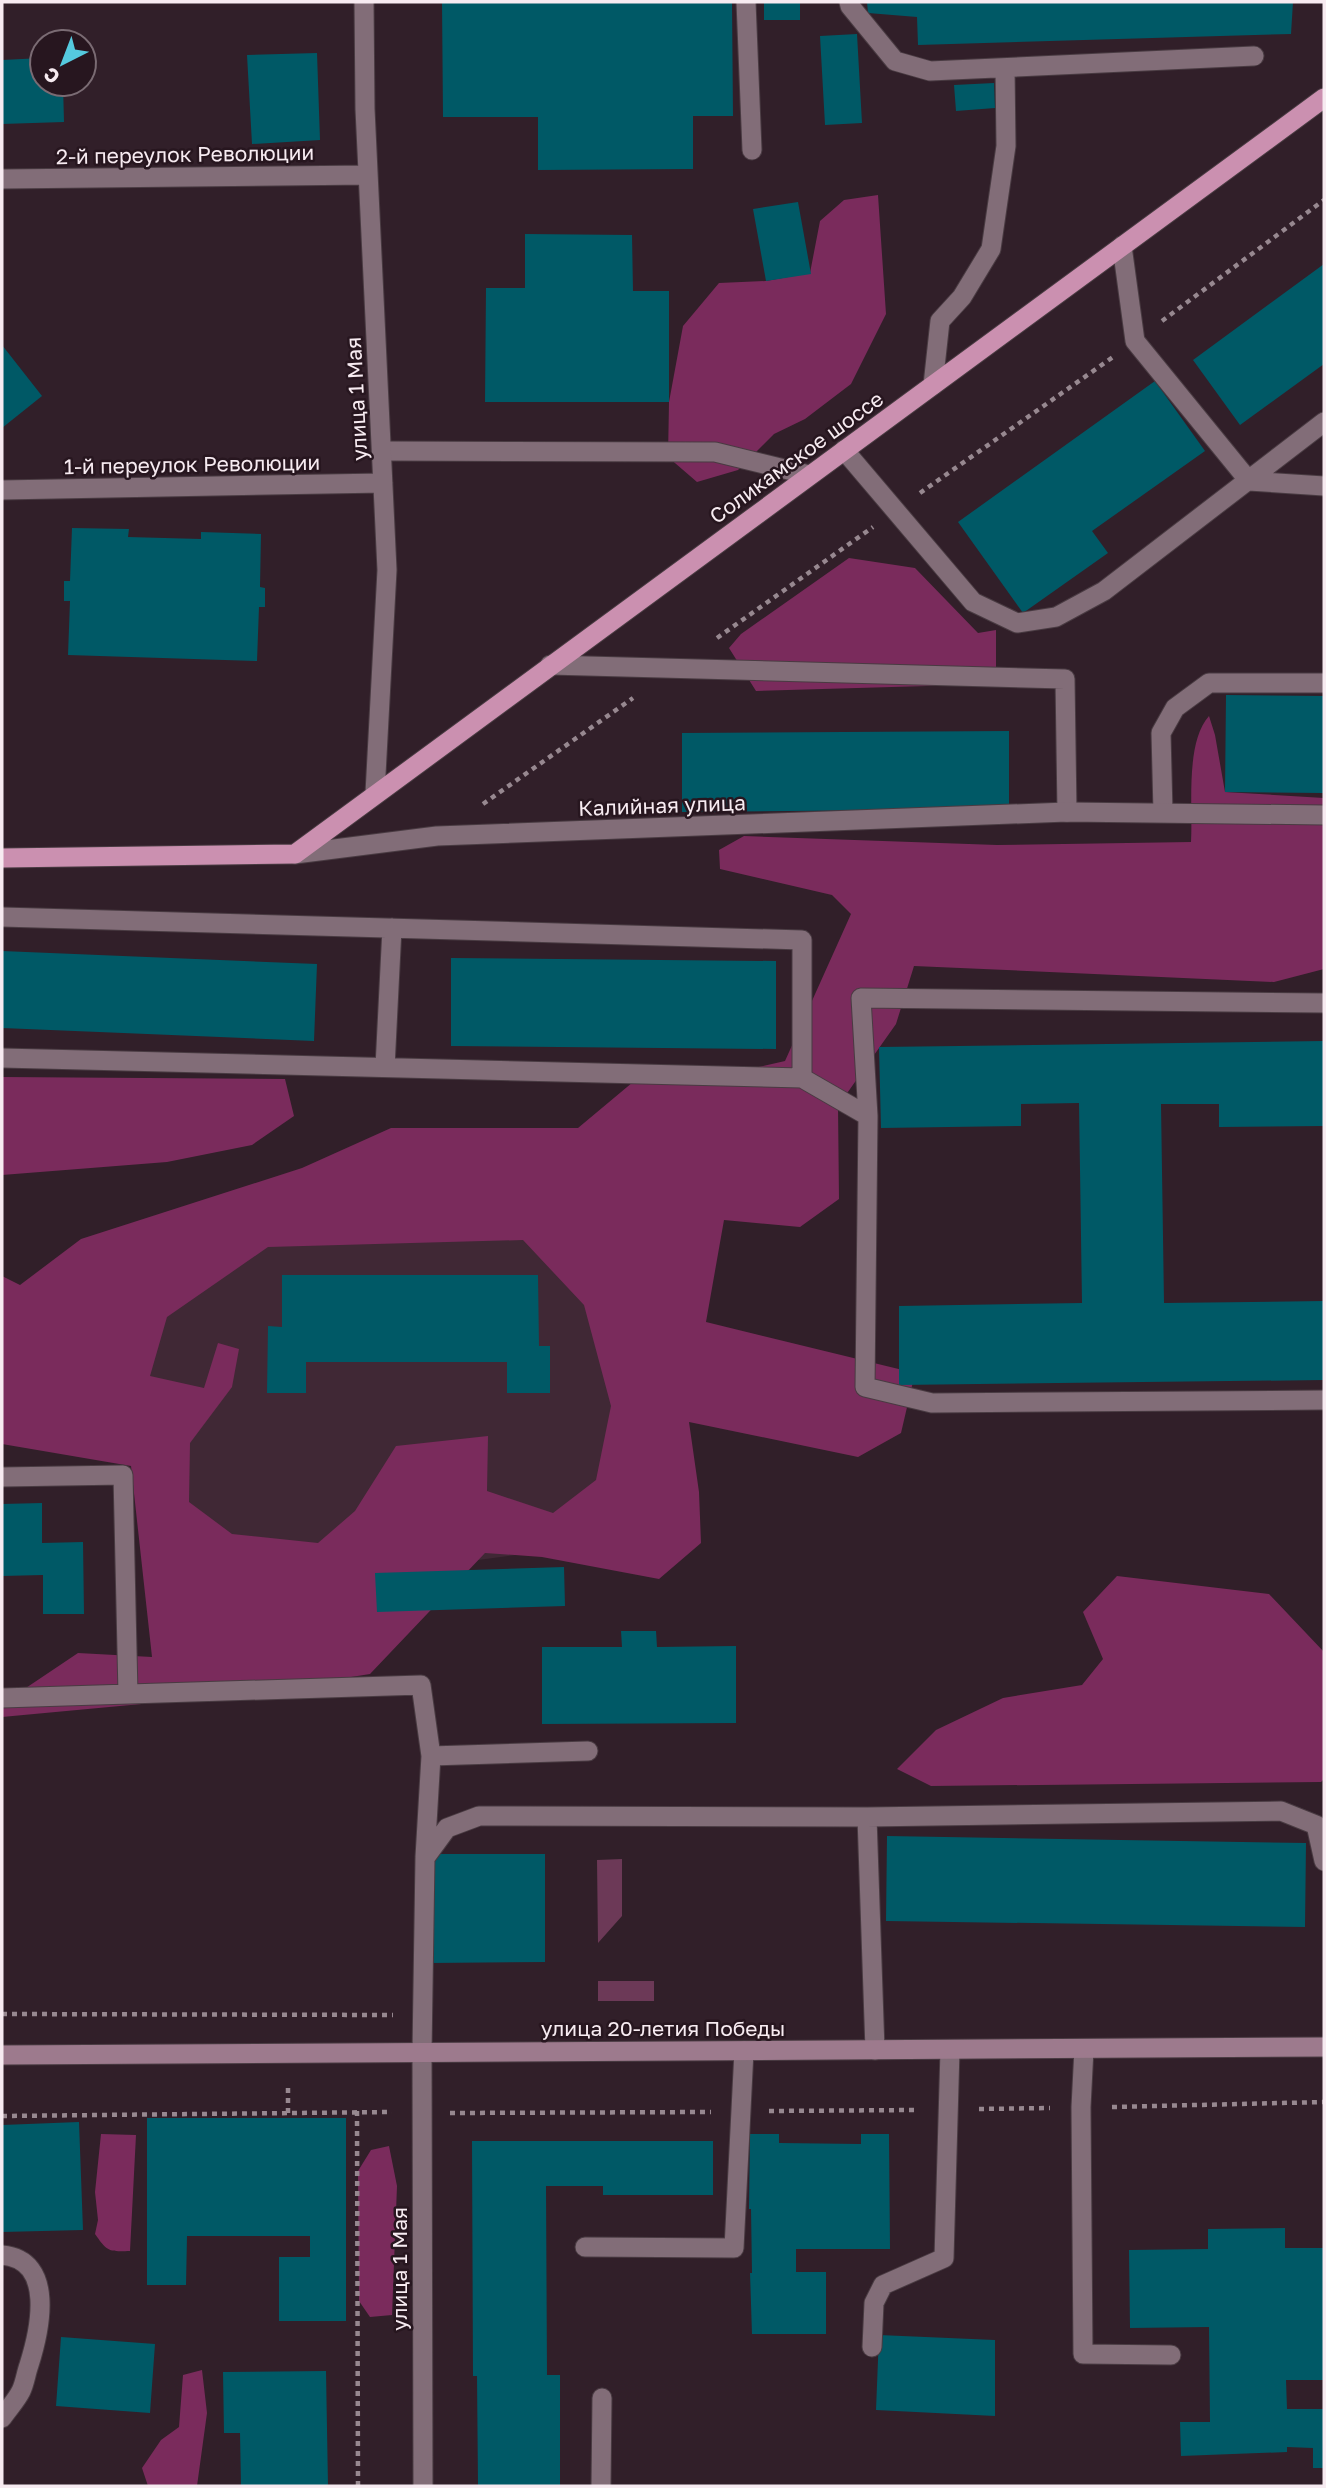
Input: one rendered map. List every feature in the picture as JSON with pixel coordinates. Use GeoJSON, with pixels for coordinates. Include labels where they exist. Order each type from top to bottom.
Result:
{"type":"FeatureCollection","features":[{"type":"Feature","properties":{"kind":"highway","name":"Соликамское шоссе"},"geometry":{"type":"LineString","coordinates":[[295,854],[1324,98]]}},
{"type":"Feature","properties":{"kind":"highway","name":"Калийная улица"},"geometry":{"type":"LineString","coordinates":[[2,858],[295,854]]}},
{"type":"Feature","properties":{"kind":"main road","name":"улица 20-летия Победы"},"geometry":{"type":"LineString","coordinates":[[2,2055],[1324,2047]]}},
{"type":"Feature","properties":{"kind":"street","name":"улица 1 Мая"},"geometry":{"type":"LineString","coordinates":[[364,2],[368,175],[387,570],[375,793]]}},
{"type":"Feature","properties":{"kind":"street"},"geometry":{"type":"LineString","coordinates":[[747,2],[752,150]]}},
{"type":"Feature","properties":{"kind":"street"},"geometry":{"type":"LineString","coordinates":[[849,2],[895,61],[930,71],[1254,56]]}},
{"type":"Feature","properties":{"kind":"street"},"geometry":{"type":"LineString","coordinates":[[933,385],[940,321],[962,297],[991,249],[1006,146],[1004,68]]}},
{"type":"Feature","properties":{"kind":"street","name":"2-й переулок Революции"},"geometry":{"type":"LineString","coordinates":[[2,179],[368,175]]}},
{"type":"Feature","properties":{"kind":"street"},"geometry":{"type":"LineString","coordinates":[[1122,246],[1135,341],[1249,481],[1324,486]]}},
{"type":"Feature","properties":{"kind":"street"},"geometry":{"type":"LineString","coordinates":[[844,450],[973,602],[1017,623],[1056,617],[1104,591],[1324,422]]}},
{"type":"Feature","properties":{"kind":"street"},"geometry":{"type":"LineString","coordinates":[[382,451],[715,452],[809,475]]}},
{"type":"Feature","properties":{"kind":"street","name":"1-й переулок Революции"},"geometry":{"type":"LineString","coordinates":[[2,490],[383,483]]}},
{"type":"Feature","properties":{"kind":"street"},"geometry":{"type":"LineString","coordinates":[[550,665],[1065,679],[1067,811]]}},
{"type":"Feature","properties":{"kind":"street"},"geometry":{"type":"LineString","coordinates":[[1163,812],[1161,733],[1175,708],[1209,683],[1324,683]]}},
{"type":"Feature","properties":{"kind":"street","name":"Калийная улица"},"geometry":{"type":"LineString","coordinates":[[295,854],[437,836],[1067,811],[1324,815]]}},
{"type":"Feature","properties":{"kind":"street"},"geometry":{"type":"LineString","coordinates":[[2,917],[802,940],[802,1078]]}},
{"type":"Feature","properties":{"kind":"street"},"geometry":{"type":"LineString","coordinates":[[385,1067],[392,928]]}},
{"type":"Feature","properties":{"kind":"street"},"geometry":{"type":"LineString","coordinates":[[1324,1003],[861,998],[868,1116],[865,1387],[932,1403],[1324,1400]]}},
{"type":"Feature","properties":{"kind":"street"},"geometry":{"type":"LineString","coordinates":[[2,1058],[802,1078],[868,1116]]}},
{"type":"Feature","properties":{"kind":"street"},"geometry":{"type":"LineString","coordinates":[[2,1477],[123,1475],[128,1694],[2,1698]]}},
{"type":"Feature","properties":{"kind":"street","name":"улица 1 Мая"},"geometry":{"type":"LineString","coordinates":[[128,1694],[421,1685],[431,1756],[425,1858],[422,2015],[423,2486]]}},
{"type":"Feature","properties":{"kind":"street"},"geometry":{"type":"LineString","coordinates":[[431,1756],[588,1751]]}},
{"type":"Feature","properties":{"kind":"street"},"geometry":{"type":"LineString","coordinates":[[425,1858],[447,1828],[479,1816],[867,1817],[1281,1811],[1316,1825],[1324,1861]]}},
{"type":"Feature","properties":{"kind":"street"},"geometry":{"type":"LineString","coordinates":[[867,1817],[875,2050]]}},
{"type":"Feature","properties":{"kind":"street"},"geometry":{"type":"LineString","coordinates":[[1084,2049],[1081,2108],[1083,2354],[1171,2356]]}},
{"type":"Feature","properties":{"kind":"street"},"geometry":{"type":"LineString","coordinates":[[872,2347],[874,2303],[883,2285],[944,2258],[950,2050]]}},
{"type":"Feature","properties":{"kind":"street"},"geometry":{"type":"LineString","coordinates":[[585,2247],[734,2248],[744,2051]]}},
{"type":"Feature","properties":{"kind":"street"},"geometry":{"type":"LineString","coordinates":[[2,2255],[13,2256],[26,2264],[37,2280],[41,2297],[37,2340],[21,2390],[2,2418]]}},
{"type":"Feature","properties":{"kind":"street"},"geometry":{"type":"LineString","coordinates":[[601,2486],[602,2398]]}},
{"type":"Feature","properties":{"kind":"path"},"geometry":{"type":"LineString","coordinates":[[2,2014],[422,2015]]}},
{"type":"Feature","properties":{"kind":"path"},"geometry":{"type":"LineString","coordinates":[[288,2084],[288,2112]]}},
{"type":"Feature","properties":{"kind":"path"},"geometry":{"type":"LineString","coordinates":[[443,2113],[947,2110],[1324,2102]]}},
{"type":"Feature","properties":{"kind":"path"},"geometry":{"type":"LineString","coordinates":[[357,2111],[358,2486]]}},
{"type":"Feature","properties":{"kind":"path"},"geometry":{"type":"LineString","coordinates":[[2,2116],[391,2112]]}},
{"type":"Feature","properties":{"kind":"shaded area"},"geometry":{"type":"Polygon","coordinates":[[[878,195],[886,314],[851,384],[805,419],[774,434],[738,470],[697,482],[668,457],[669,402],[683,326],[719,283],[766,281],[810,273],[820,221],[844,200],[878,195]]]}},
{"type":"Feature","properties":{"kind":"shaded area"},"geometry":{"type":"Polygon","coordinates":[[[849,558],[915,568],[978,633],[996,630],[996,684],[756,691],[729,648],[741,634],[849,558]]]}},
{"type":"Feature","properties":{"kind":"shaded area"},"geometry":{"type":"Polygon","coordinates":[[[1209,716],[1225,792],[1324,798],[1324,969],[1274,982],[914,966],[896,1024],[838,1106],[839,1199],[800,1227],[724,1220],[706,1322],[915,1373],[901,1433],[858,1457],[689,1422],[699,1492],[701,1543],[659,1579],[542,1557],[485,1553],[370,1674],[238,1695],[2,1717],[2,1704],[78,1653],[152,1657],[131,1466],[2,1444],[2,1276],[20,1285],[81,1239],[302,1168],[391,1128],[578,1128],[645,1072],[754,1068],[785,1061],[851,914],[832,895],[720,869],[719,850],[744,836],[997,845],[1191,842],[1193,758],[1201,728],[1209,716]],[[523,1240],[268,1247],[167,1317],[150,1376],[204,1388],[218,1343],[239,1349],[232,1387],[190,1443],[189,1502],[232,1534],[318,1543],[355,1511],[396,1446],[488,1436],[487,1491],[553,1513],[596,1480],[611,1406],[584,1305],[523,1240]]]}},
{"type":"Feature","properties":{"kind":"shaded area"},"geometry":{"type":"Polygon","coordinates":[[[2,1077],[285,1079],[294,1116],[252,1145],[167,1162],[2,1175],[2,1077]]]}},
{"type":"Feature","properties":{"kind":"shaded area"},"geometry":{"type":"Polygon","coordinates":[[[685,1156],[651,1537],[232,1593],[39,1321],[199,1225],[685,1156]]]}},
{"type":"Feature","properties":{"kind":"shaded area"},"geometry":{"type":"Polygon","coordinates":[[[1117,1576],[1269,1594],[1324,1652],[1324,1779],[1321,1782],[931,1786],[897,1769],[936,1730],[1003,1698],[1082,1685],[1103,1659],[1083,1612],[1117,1576]]]}},
{"type":"Feature","properties":{"kind":"shaded area"},"geometry":{"type":"Polygon","coordinates":[[[622,1859],[622,1916],[598,1943],[597,1860],[622,1859]]]}},
{"type":"Feature","properties":{"kind":"shaded area"},"geometry":{"type":"Polygon","coordinates":[[[598,1981],[654,1981],[654,2001],[598,2001],[598,1981]]]}},
{"type":"Feature","properties":{"kind":"shaded area"},"geometry":{"type":"Polygon","coordinates":[[[101,2134],[136,2135],[130,2251],[109,2249],[95,2234],[98,2220],[95,2192],[101,2134]]]}},
{"type":"Feature","properties":{"kind":"shaded area"},"geometry":{"type":"Polygon","coordinates":[[[389,2146],[397,2186],[392,2315],[370,2317],[359,2301],[358,2171],[371,2150],[389,2146]]]}},
{"type":"Feature","properties":{"kind":"shaded area"},"geometry":{"type":"Polygon","coordinates":[[[202,2370],[207,2413],[197,2486],[148,2486],[142,2468],[161,2440],[179,2427],[183,2375],[202,2370]]]}},
{"type":"Feature","properties":{"kind":"building"},"geometry":{"type":"Polygon","coordinates":[[[442,2],[732,2],[733,116],[693,116],[693,169],[538,170],[538,117],[443,117],[442,2]]]}},
{"type":"Feature","properties":{"kind":"building"},"geometry":{"type":"Polygon","coordinates":[[[764,2],[800,2],[800,20],[764,20],[764,2]]]}},
{"type":"Feature","properties":{"kind":"building"},"geometry":{"type":"Polygon","coordinates":[[[867,2],[1293,2],[1291,34],[918,45],[917,17],[868,13],[867,2]]]}},
{"type":"Feature","properties":{"kind":"building"},"geometry":{"type":"Polygon","coordinates":[[[857,34],[862,123],[825,125],[820,36],[857,34]]]}},
{"type":"Feature","properties":{"kind":"building"},"geometry":{"type":"Polygon","coordinates":[[[317,53],[320,140],[252,144],[247,55],[317,53]]]}},
{"type":"Feature","properties":{"kind":"building"},"geometry":{"type":"Polygon","coordinates":[[[28,59],[28,98],[63,98],[64,122],[2,124],[2,60],[28,59]]]}},
{"type":"Feature","properties":{"kind":"building"},"geometry":{"type":"Polygon","coordinates":[[[994,83],[995,108],[956,111],[954,85],[994,83]]]}},
{"type":"Feature","properties":{"kind":"building"},"geometry":{"type":"Polygon","coordinates":[[[798,202],[811,274],[766,281],[753,209],[798,202]]]}},
{"type":"Feature","properties":{"kind":"building"},"geometry":{"type":"Polygon","coordinates":[[[525,234],[632,235],[633,291],[669,291],[669,402],[485,402],[486,288],[525,288],[525,234]]]}},
{"type":"Feature","properties":{"kind":"building"},"geometry":{"type":"Polygon","coordinates":[[[1324,264],[1324,364],[1240,425],[1193,360],[1324,264]]]}},
{"type":"Feature","properties":{"kind":"building"},"geometry":{"type":"Polygon","coordinates":[[[2,345],[42,396],[2,428],[2,345]]]}},
{"type":"Feature","properties":{"kind":"building"},"geometry":{"type":"Polygon","coordinates":[[[1155,381],[1205,451],[1092,531],[1108,553],[1023,613],[958,522],[1155,381]]]}},
{"type":"Feature","properties":{"kind":"building"},"geometry":{"type":"Polygon","coordinates":[[[72,528],[129,529],[128,537],[201,539],[201,532],[261,534],[260,587],[265,588],[265,607],[259,607],[257,661],[68,655],[70,601],[64,601],[64,581],[70,581],[72,528]]]}},
{"type":"Feature","properties":{"kind":"building"},"geometry":{"type":"Polygon","coordinates":[[[1226,695],[1324,696],[1324,793],[1225,792],[1226,695]]]}},
{"type":"Feature","properties":{"kind":"building"},"geometry":{"type":"Polygon","coordinates":[[[1009,731],[1009,809],[682,812],[682,733],[1009,731]]]}},
{"type":"Feature","properties":{"kind":"building"},"geometry":{"type":"Polygon","coordinates":[[[2,951],[317,964],[314,1041],[2,1028],[2,951]]]}},
{"type":"Feature","properties":{"kind":"building"},"geometry":{"type":"Polygon","coordinates":[[[451,958],[776,961],[776,1049],[451,1046],[451,958]]]}},
{"type":"Feature","properties":{"kind":"building"},"geometry":{"type":"Polygon","coordinates":[[[1324,1041],[1324,1126],[1219,1127],[1219,1104],[1161,1104],[1164,1303],[1324,1301],[1324,1380],[899,1385],[899,1306],[1082,1303],[1079,1103],[1021,1104],[1021,1126],[881,1128],[879,1047],[1324,1041]]]}},
{"type":"Feature","properties":{"kind":"building"},"geometry":{"type":"Polygon","coordinates":[[[282,1275],[538,1275],[539,1346],[550,1346],[550,1393],[507,1393],[507,1362],[306,1362],[306,1393],[267,1393],[268,1326],[282,1327],[282,1275]]]}},
{"type":"Feature","properties":{"kind":"building"},"geometry":{"type":"Polygon","coordinates":[[[42,1503],[42,1543],[83,1542],[84,1614],[43,1614],[43,1575],[2,1576],[2,1504],[42,1503]]]}},
{"type":"Feature","properties":{"kind":"building"},"geometry":{"type":"Polygon","coordinates":[[[564,1567],[565,1606],[377,1612],[375,1573],[564,1567]]]}},
{"type":"Feature","properties":{"kind":"building"},"geometry":{"type":"Polygon","coordinates":[[[621,1631],[656,1631],[657,1647],[736,1646],[736,1723],[542,1724],[542,1647],[622,1647],[621,1631]]]}},
{"type":"Feature","properties":{"kind":"building"},"geometry":{"type":"Polygon","coordinates":[[[887,1836],[1306,1843],[1305,1927],[886,1921],[887,1836]]]}},
{"type":"Feature","properties":{"kind":"building"},"geometry":{"type":"Polygon","coordinates":[[[429,1854],[545,1854],[545,1962],[430,1963],[429,1854]]]}},
{"type":"Feature","properties":{"kind":"building"},"geometry":{"type":"Polygon","coordinates":[[[147,2118],[346,2118],[346,2321],[279,2321],[279,2257],[310,2257],[310,2236],[187,2236],[186,2285],[147,2285],[147,2118]]]}},
{"type":"Feature","properties":{"kind":"building"},"geometry":{"type":"Polygon","coordinates":[[[79,2122],[83,2230],[2,2232],[2,2125],[79,2122]]]}},
{"type":"Feature","properties":{"kind":"building"},"geometry":{"type":"Polygon","coordinates":[[[750,2134],[779,2134],[779,2143],[861,2144],[861,2134],[889,2134],[890,2249],[796,2249],[796,2272],[826,2272],[826,2334],[752,2334],[750,2134]]]}},
{"type":"Feature","properties":{"kind":"building"},"geometry":{"type":"Polygon","coordinates":[[[472,2141],[713,2141],[713,2195],[603,2195],[603,2186],[546,2186],[547,2375],[560,2375],[560,2486],[478,2486],[477,2376],[473,2376],[472,2141]]]}},
{"type":"Feature","properties":{"kind":"building"},"geometry":{"type":"Polygon","coordinates":[[[1285,2228],[1285,2248],[1324,2248],[1323,2380],[1286,2380],[1287,2409],[1324,2409],[1324,2468],[1313,2468],[1313,2448],[1287,2447],[1287,2452],[1181,2456],[1180,2422],[1210,2422],[1209,2327],[1130,2328],[1129,2250],[1208,2249],[1208,2229],[1285,2228]]]}},
{"type":"Feature","properties":{"kind":"building"},"geometry":{"type":"Polygon","coordinates":[[[879,2335],[995,2340],[995,2416],[876,2410],[879,2335]]]}},
{"type":"Feature","properties":{"kind":"building"},"geometry":{"type":"Polygon","coordinates":[[[61,2337],[155,2344],[150,2413],[56,2406],[61,2337]]]}},
{"type":"Feature","properties":{"kind":"building"},"geometry":{"type":"Polygon","coordinates":[[[326,2371],[328,2486],[241,2486],[240,2433],[224,2433],[223,2372],[326,2371]]]}}]}
